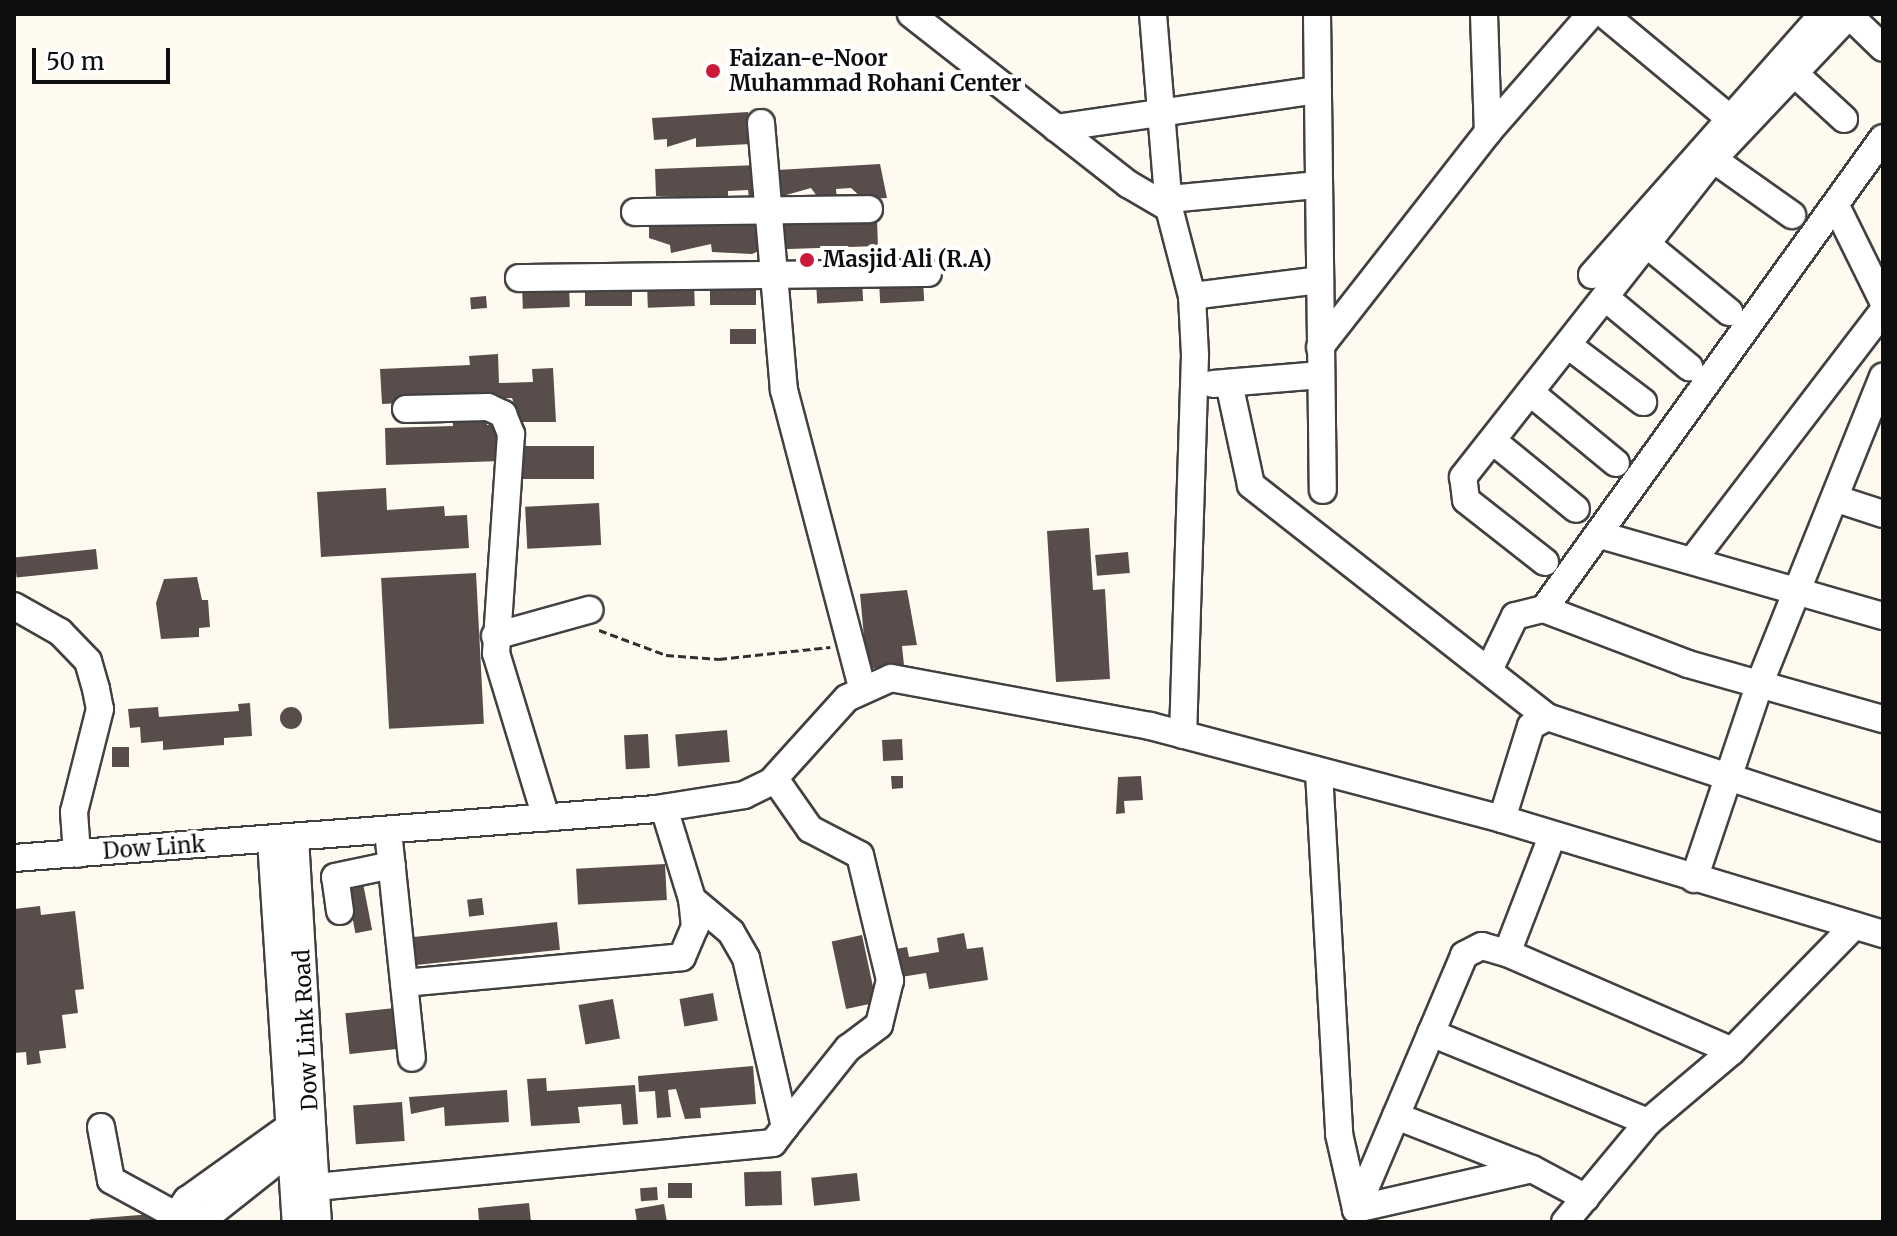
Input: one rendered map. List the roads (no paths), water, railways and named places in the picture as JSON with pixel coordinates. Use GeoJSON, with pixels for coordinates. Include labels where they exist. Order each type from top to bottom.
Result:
{"type":"FeatureCollection","features":[{"type":"Feature","properties":{"kind":"street"},"geometry":{"type":"LineString","coordinates":[[911,14],[1056,128],[1169,204],[1318,185]]}},
{"type":"Feature","properties":{"kind":"street"},"geometry":{"type":"LineString","coordinates":[[1153,14],[1169,204],[1192,296],[1193,386],[1183,735]]}},
{"type":"Feature","properties":{"kind":"street"},"geometry":{"type":"LineString","coordinates":[[1317,14],[1323,490]]}},
{"type":"Feature","properties":{"kind":"street"},"geometry":{"type":"LineString","coordinates":[[1484,14],[1488,132]]}},
{"type":"Feature","properties":{"kind":"street"},"geometry":{"type":"LineString","coordinates":[[1320,347],[1488,132],[1591,14]]}},
{"type":"Feature","properties":{"kind":"street"},"geometry":{"type":"LineString","coordinates":[[1604,14],[1727,116]]}},
{"type":"Feature","properties":{"kind":"street"},"geometry":{"type":"LineString","coordinates":[[1592,275],[1727,116],[1841,14]]}},
{"type":"Feature","properties":{"kind":"street"},"geometry":{"type":"LineString","coordinates":[[1841,14],[1883,48]]}},
{"type":"Feature","properties":{"kind":"street"},"geometry":{"type":"LineString","coordinates":[[1545,562],[1466,500],[1463,477],[1649,246],[1713,159],[1794,73],[1841,14]]}},
{"type":"Feature","properties":{"kind":"street"},"geometry":{"type":"LineString","coordinates":[[1794,73],[1844,119]]}},
{"type":"Feature","properties":{"kind":"street"},"geometry":{"type":"LineString","coordinates":[[1056,128],[1162,109],[1317,90]]}},
{"type":"Feature","properties":{"kind":"street"},"geometry":{"type":"LineString","coordinates":[[761,123],[784,390],[862,687]]}},
{"type":"Feature","properties":{"kind":"street"},"geometry":{"type":"LineString","coordinates":[[1544,609],[1604,536],[1883,138]]}},
{"type":"Feature","properties":{"kind":"street"},"geometry":{"type":"LineString","coordinates":[[1713,159],[1792,215]]}},
{"type":"Feature","properties":{"kind":"street"},"geometry":{"type":"LineString","coordinates":[[1836,206],[1883,301]]}},
{"type":"Feature","properties":{"kind":"street"},"geometry":{"type":"LineString","coordinates":[[635,212],[869,209]]}},
{"type":"Feature","properties":{"kind":"street"},"geometry":{"type":"LineString","coordinates":[[1649,246],[1729,312]]}},
{"type":"Feature","properties":{"kind":"street"},"geometry":{"type":"LineString","coordinates":[[519,278],[928,273]]}},
{"type":"Feature","properties":{"kind":"street"},"geometry":{"type":"LineString","coordinates":[[1192,296],[1320,280]]}},
{"type":"Feature","properties":{"kind":"street"},"geometry":{"type":"LineString","coordinates":[[1607,299],[1689,367]]}},
{"type":"Feature","properties":{"kind":"street"},"geometry":{"type":"LineString","coordinates":[[1692,561],[1883,311]]}},
{"type":"Feature","properties":{"kind":"street"},"geometry":{"type":"LineString","coordinates":[[1569,346],[1643,402]]}},
{"type":"Feature","properties":{"kind":"street"},"geometry":{"type":"LineString","coordinates":[[1193,386],[1321,375]]}},
{"type":"Feature","properties":{"kind":"street"},"geometry":{"type":"LineString","coordinates":[[1694,879],[1731,779],[1761,680],[1802,590],[1883,377]]}},
{"type":"Feature","properties":{"kind":"street"},"geometry":{"type":"LineString","coordinates":[[1229,383],[1251,485],[1547,717],[1883,828]]}},
{"type":"Feature","properties":{"kind":"street"},"geometry":{"type":"LineString","coordinates":[[1531,393],[1616,463]]}},
{"type":"Feature","properties":{"kind":"street"},"geometry":{"type":"LineString","coordinates":[[406,409],[488,407],[507,423],[495,636],[500,681],[546,818]]}},
{"type":"Feature","properties":{"kind":"street"},"geometry":{"type":"LineString","coordinates":[[1493,441],[1576,509]]}},
{"type":"Feature","properties":{"kind":"street"},"geometry":{"type":"LineString","coordinates":[[1837,499],[1883,514]]}},
{"type":"Feature","properties":{"kind":"street"},"geometry":{"type":"LineString","coordinates":[[1604,536],[1802,590],[1883,616]]}},
{"type":"Feature","properties":{"kind":"street"},"geometry":{"type":"LineString","coordinates":[[14,606],[60,632],[88,661],[96,689],[100,709],[74,812],[77,854]]}},
{"type":"Feature","properties":{"kind":"street"},"geometry":{"type":"LineString","coordinates":[[1489,670],[1515,616],[1544,609],[1688,664],[1761,680],[1883,719]]}},
{"type":"Feature","properties":{"kind":"street"},"geometry":{"type":"LineString","coordinates":[[495,636],[580,613]]}},
{"type":"Feature","properties":{"kind":"street"},"geometry":{"type":"LineString","coordinates":[[316,1187],[759,1149],[785,1127],[848,1048],[879,1025],[890,980],[860,855],[810,829],[775,779],[862,687],[891,678],[924,681],[1183,735],[1502,819],[1551,839],[1883,934]]}},
{"type":"Feature","properties":{"kind":"street"},"geometry":{"type":"LineString","coordinates":[[1502,819],[1531,726],[1547,717]]}},
{"type":"Feature","properties":{"kind":"street"},"geometry":{"type":"LineString","coordinates":[[1319,772],[1339,1134],[1356,1215]]}},
{"type":"Feature","properties":{"kind":"street","name":"Dow Link"},"geometry":{"type":"LineString","coordinates":[[14,858],[664,808],[744,795],[775,779]]}},
{"type":"Feature","properties":{"kind":"street"},"geometry":{"type":"LineString","coordinates":[[404,983],[682,957],[695,927],[692,899],[664,808]]}},
{"type":"Feature","properties":{"kind":"street"},"geometry":{"type":"LineString","coordinates":[[388,831],[412,1058]]}},
{"type":"Feature","properties":{"kind":"street","name":"Dow Link Road"},"geometry":{"type":"LineString","coordinates":[[283,839],[290,1139],[296,1222]]}},
{"type":"Feature","properties":{"kind":"street","name":"Dow Link Road"},"geometry":{"type":"LineString","coordinates":[[283,839],[318,1222]]}},
{"type":"Feature","properties":{"kind":"street"},"geometry":{"type":"LineString","coordinates":[[1507,953],[1551,839]]}},
{"type":"Feature","properties":{"kind":"street"},"geometry":{"type":"LineString","coordinates":[[340,911],[335,877],[392,865]]}},
{"type":"Feature","properties":{"kind":"street"},"geometry":{"type":"LineString","coordinates":[[692,899],[731,932],[746,958],[785,1127]]}},
{"type":"Feature","properties":{"kind":"street"},"geometry":{"type":"LineString","coordinates":[[1565,1222],[1648,1122],[1732,1051],[1854,926]]}},
{"type":"Feature","properties":{"kind":"street"},"geometry":{"type":"LineString","coordinates":[[1356,1215],[1431,1033],[1471,947],[1507,953],[1732,1051]]}},
{"type":"Feature","properties":{"kind":"street"},"geometry":{"type":"LineString","coordinates":[[1431,1033],[1648,1122]]}},
{"type":"Feature","properties":{"kind":"street"},"geometry":{"type":"LineString","coordinates":[[1396,1116],[1532,1169],[1586,1198]]}},
{"type":"Feature","properties":{"kind":"street"},"geometry":{"type":"LineString","coordinates":[[101,1127],[111,1180],[184,1220],[290,1139]]}},
{"type":"Feature","properties":{"kind":"street"},"geometry":{"type":"LineString","coordinates":[[1356,1215],[1532,1169]]}},
{"type":"Feature","properties":{"kind":"place","name":"Faizan-e-Noor Muhammad Rohani Center"},"geometry":{"type":"Point","coordinates":[713,71]}},
{"type":"Feature","properties":{"kind":"place","name":"Masjid Ali (R.A)"},"geometry":{"type":"Point","coordinates":[807,260]}}]}
